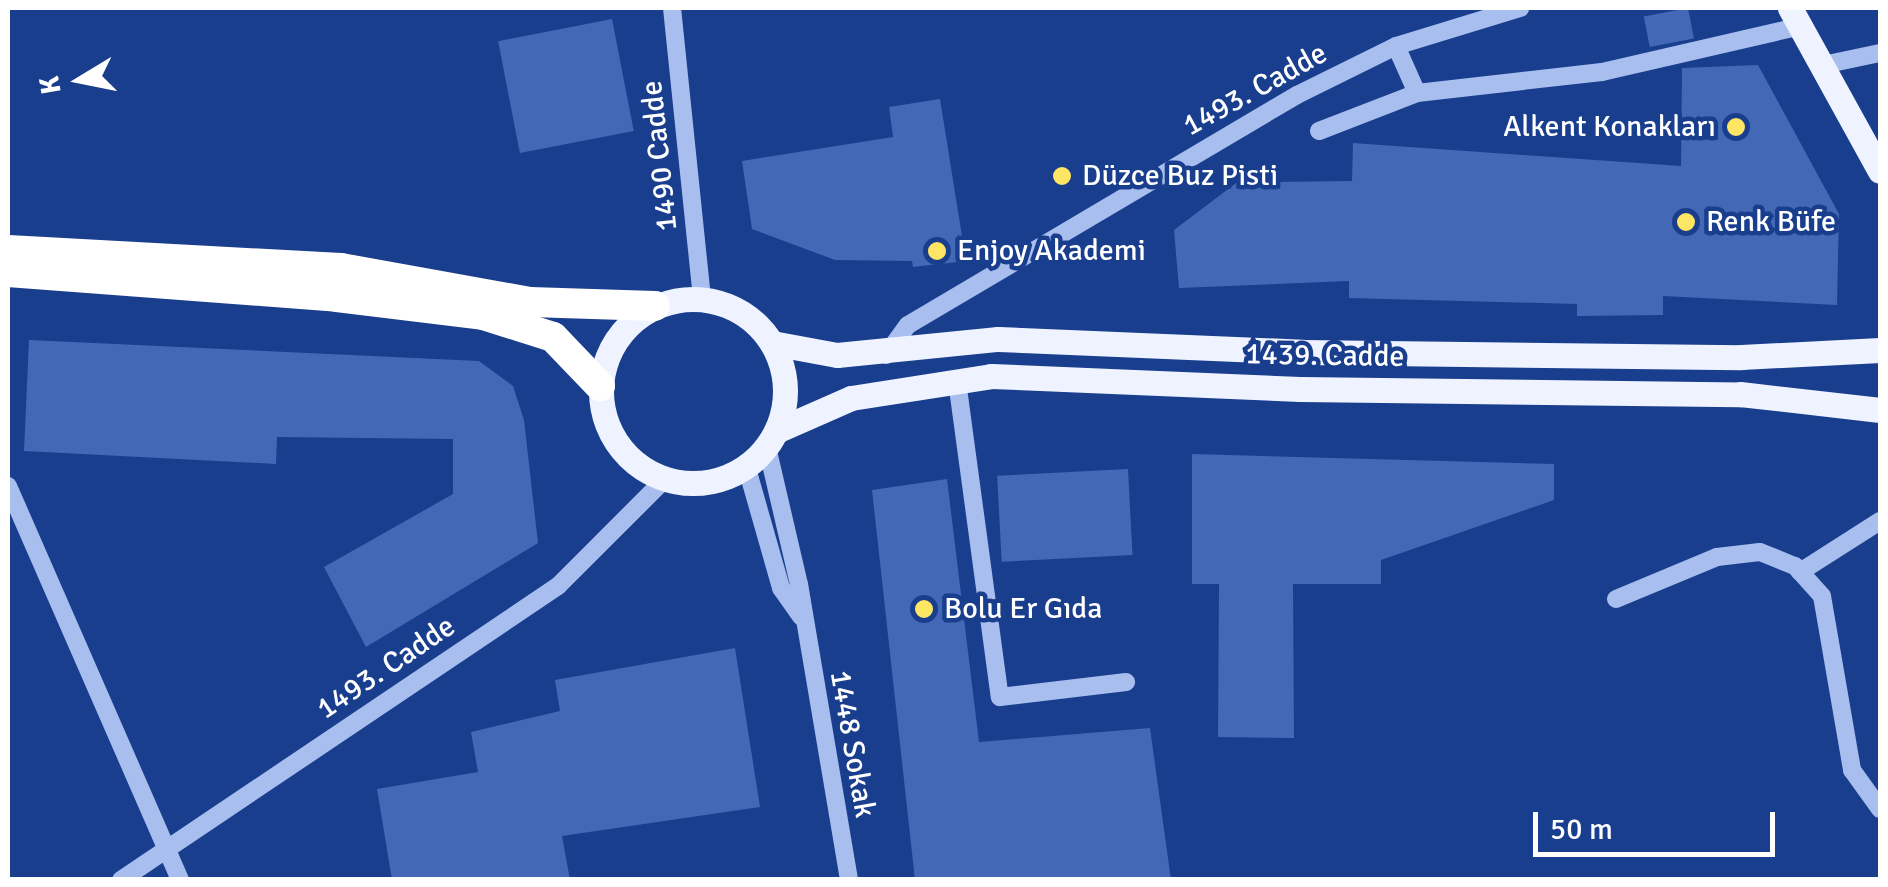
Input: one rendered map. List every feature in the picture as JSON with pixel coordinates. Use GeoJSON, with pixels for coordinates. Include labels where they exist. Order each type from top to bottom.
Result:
{"type":"FeatureCollection","features":[{"type":"Feature","properties":{"kind":"highway"},"geometry":{"type":"LineString","coordinates":[[8,250],[341,268],[530,302],[655,306]]}},
{"type":"Feature","properties":{"kind":"highway"},"geometry":{"type":"LineString","coordinates":[[8,272],[482,315],[554,337],[600,386]]}},
{"type":"Feature","properties":{"kind":"main road"},"geometry":{"type":"LineString","coordinates":[[1796,17],[1880,171]]}},
{"type":"Feature","properties":{"kind":"main road"},"geometry":{"type":"LineString","coordinates":[[702,299],[729,306],[772,343],[785,384],[772,439],[746,464],[704,484],[664,480],[627,457],[609,431],[600,386],[622,331],[655,306],[702,299]]}},
{"type":"Feature","properties":{"kind":"main road","name":"1439. Cadde"},"geometry":{"type":"LineString","coordinates":[[772,343],[804,353],[886,355],[998,339],[1302,352],[1742,358],[1880,350]]}},
{"type":"Feature","properties":{"kind":"main road","name":"1439. Cadde"},"geometry":{"type":"LineString","coordinates":[[772,439],[851,398],[990,376],[1300,389],[1740,394],[1880,410]]}},
{"type":"Feature","properties":{"kind":"street","name":"1490 Cadde"},"geometry":{"type":"LineString","coordinates":[[672,8],[702,299]]}},
{"type":"Feature","properties":{"kind":"street","name":"1493. Cadde"},"geometry":{"type":"LineString","coordinates":[[886,355],[908,326],[1297,96],[1396,46],[1520,8]]}},
{"type":"Feature","properties":{"kind":"street"},"geometry":{"type":"LineString","coordinates":[[1318,131],[1418,93],[1602,72],[1796,17]]}},
{"type":"Feature","properties":{"kind":"street"},"geometry":{"type":"LineString","coordinates":[[1396,46],[1418,93]]}},
{"type":"Feature","properties":{"kind":"street"},"geometry":{"type":"LineString","coordinates":[[1823,65],[1880,53]]}},
{"type":"Feature","properties":{"kind":"street"},"geometry":{"type":"LineString","coordinates":[[957,381],[1000,697],[1126,682]]}},
{"type":"Feature","properties":{"kind":"street","name":"1448 Sokak"},"geometry":{"type":"LineString","coordinates":[[772,439],[848,880]]}},
{"type":"Feature","properties":{"kind":"street"},"geometry":{"type":"LineString","coordinates":[[746,464],[781,588],[802,618]]}},
{"type":"Feature","properties":{"kind":"street","name":"1493. Cadde"},"geometry":{"type":"LineString","coordinates":[[122,880],[558,586],[664,480]]}},
{"type":"Feature","properties":{"kind":"street"},"geometry":{"type":"LineString","coordinates":[[8,486],[180,880]]}},
{"type":"Feature","properties":{"kind":"street"},"geometry":{"type":"LineString","coordinates":[[1800,572],[1880,521]]}},
{"type":"Feature","properties":{"kind":"street"},"geometry":{"type":"LineString","coordinates":[[1616,600],[1718,557],[1760,552],[1800,572],[1822,596],[1852,770],[1880,809]]}},
{"type":"Feature","properties":{"kind":"building"},"geometry":{"type":"Polygon","coordinates":[[[1688,8],[1694,38],[1650,47],[1644,17],[1688,8]]]}},
{"type":"Feature","properties":{"kind":"building"},"geometry":{"type":"Polygon","coordinates":[[[612,19],[634,131],[520,153],[498,41],[612,19]]]}},
{"type":"Feature","properties":{"kind":"building"},"geometry":{"type":"Polygon","coordinates":[[[1758,65],[1839,214],[1837,305],[1663,296],[1663,315],[1577,316],[1577,304],[1349,298],[1349,281],[1179,288],[1174,230],[1256,168],[1268,182],[1352,181],[1353,143],[1681,166],[1682,68],[1758,65]]]}},
{"type":"Feature","properties":{"kind":"building"},"geometry":{"type":"Polygon","coordinates":[[[940,99],[966,261],[913,267],[912,261],[835,260],[752,229],[742,161],[893,137],[889,107],[940,99]]]}},
{"type":"Feature","properties":{"kind":"building"},"geometry":{"type":"Polygon","coordinates":[[[29,340],[479,361],[513,386],[524,420],[538,543],[366,647],[324,567],[453,494],[453,439],[277,437],[276,464],[24,451],[29,340]]]}},
{"type":"Feature","properties":{"kind":"building"},"geometry":{"type":"Polygon","coordinates":[[[1192,454],[1554,464],[1554,500],[1381,560],[1381,584],[1293,584],[1294,738],[1218,737],[1219,584],[1192,584],[1192,454]]]}},
{"type":"Feature","properties":{"kind":"building"},"geometry":{"type":"Polygon","coordinates":[[[1128,469],[1133,555],[1002,562],[997,476],[1128,469]]]}},
{"type":"Feature","properties":{"kind":"building","name":"Bolu Er Gıda"},"geometry":{"type":"Polygon","coordinates":[[[947,479],[979,742],[1150,728],[1171,880],[915,880],[872,490],[947,479]]]}},
{"type":"Feature","properties":{"kind":"building"},"geometry":{"type":"Polygon","coordinates":[[[735,648],[760,807],[562,836],[570,880],[392,880],[377,789],[478,772],[471,732],[560,711],[555,680],[735,648]]]}},
{"type":"Feature","properties":{"kind":"place","name":"Alkent Konakları"},"geometry":{"type":"Point","coordinates":[1736,127]}},
{"type":"Feature","properties":{"kind":"place","name":"Düzce Buz Pisti"},"geometry":{"type":"Point","coordinates":[1062,176]}},
{"type":"Feature","properties":{"kind":"place","name":"Renk Büfe"},"geometry":{"type":"Point","coordinates":[1686,222]}},
{"type":"Feature","properties":{"kind":"place","name":"Enjoy Akademi"},"geometry":{"type":"Point","coordinates":[937,251]}},
{"type":"Feature","properties":{"kind":"place","name":"Bolu Er Gıda"},"geometry":{"type":"Point","coordinates":[924,609]}}]}
